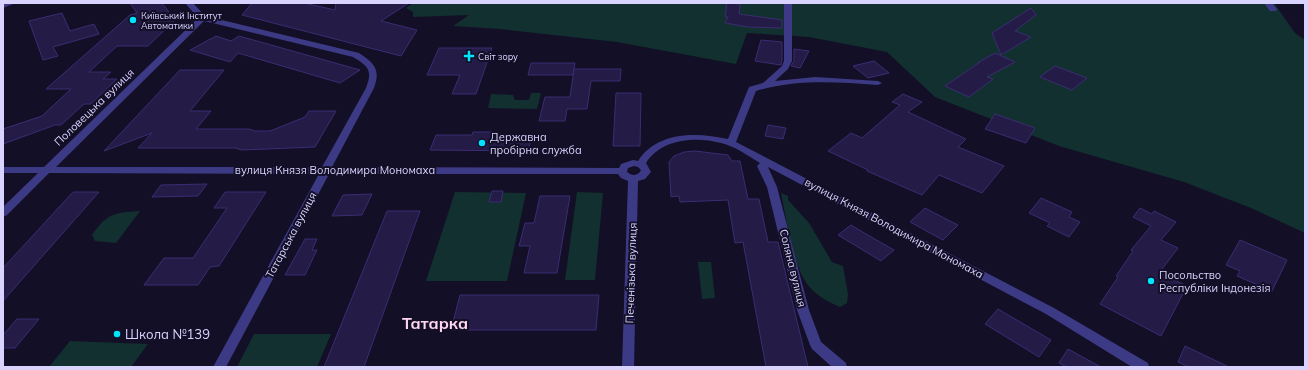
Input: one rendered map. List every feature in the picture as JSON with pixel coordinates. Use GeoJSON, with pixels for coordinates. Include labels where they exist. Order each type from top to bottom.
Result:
{"type":"FeatureCollection","features":[{"type":"Feature","properties":{"kind":"street"},"geometry":{"type":"LineString","coordinates":[[3,6],[11,3]]}},
{"type":"Feature","properties":{"kind":"street"},"geometry":{"type":"LineString","coordinates":[[189,3],[202,18]]}},
{"type":"Feature","properties":{"kind":"street"},"geometry":{"type":"LineString","coordinates":[[765,84],[785,67],[788,61],[788,3]]}},
{"type":"Feature","properties":{"kind":"street"},"geometry":{"type":"LineString","coordinates":[[1268,3],[1273,9]]}},
{"type":"Feature","properties":{"kind":"street","name":"Половецька вулиця"},"geometry":{"type":"LineString","coordinates":[[3,213],[202,18]]}},
{"type":"Feature","properties":{"kind":"street","name":"Татарська вулиця"},"geometry":{"type":"LineString","coordinates":[[202,18],[356,55],[370,64],[373,72],[373,80],[370,88],[219,367]]}},
{"type":"Feature","properties":{"kind":"street"},"geometry":{"type":"LineString","coordinates":[[731,143],[752,89],[765,84],[802,77],[878,83]]}},
{"type":"Feature","properties":{"kind":"street","name":"вулиця Князя Володимира Мономаха"},"geometry":{"type":"LineString","coordinates":[[640,164],[644,156],[654,147],[668,142],[700,137],[715,138],[731,143],[1050,311],[1143,367]]}},
{"type":"Feature","properties":{"kind":"street","name":"Соляна вулиця"},"geometry":{"type":"LineString","coordinates":[[768,162],[762,166],[766,171],[772,187],[803,310],[816,345],[841,367]]}},
{"type":"Feature","properties":{"kind":"street"},"geometry":{"type":"LineString","coordinates":[[629,163],[640,164],[645,167],[646,172],[640,178],[633,179],[626,177],[621,171],[624,166],[629,163]]}},
{"type":"Feature","properties":{"kind":"street","name":"вулиця Князя Володимира Мономаха"},"geometry":{"type":"LineString","coordinates":[[3,170],[621,171]]}},
{"type":"Feature","properties":{"kind":"street","name":"Печенізька вулиця"},"geometry":{"type":"LineString","coordinates":[[628,367],[633,179]]}},
{"type":"Feature","properties":{"kind":"green space"},"geometry":{"type":"Polygon","coordinates":[[[413,3],[1274,3],[1295,33],[1305,40],[1305,233],[1251,208],[1184,182],[1059,146],[935,97],[887,52],[809,37],[747,33],[736,64],[617,42],[500,29],[453,26],[469,15],[413,17],[413,12],[406,8],[413,3]]]}},
{"type":"Feature","properties":{"kind":"green space"},"geometry":{"type":"Polygon","coordinates":[[[531,93],[541,93],[537,109],[488,108],[491,94],[513,95],[515,100],[529,100],[531,93]]]}},
{"type":"Feature","properties":{"kind":"green space"},"geometry":{"type":"Polygon","coordinates":[[[455,192],[526,193],[507,281],[426,281],[455,192]]]}},
{"type":"Feature","properties":{"kind":"green space"},"geometry":{"type":"Polygon","coordinates":[[[577,192],[603,193],[595,280],[565,280],[577,192]]]}},
{"type":"Feature","properties":{"kind":"green space"},"geometry":{"type":"Polygon","coordinates":[[[781,193],[788,196],[788,200],[809,223],[832,262],[843,266],[848,294],[847,303],[840,307],[814,292],[802,275],[794,253],[781,193]]]}},
{"type":"Feature","properties":{"kind":"green space"},"geometry":{"type":"Polygon","coordinates":[[[140,211],[116,243],[95,241],[92,235],[108,218],[118,213],[140,211]]]}},
{"type":"Feature","properties":{"kind":"green space"},"geometry":{"type":"Polygon","coordinates":[[[698,262],[711,262],[715,298],[702,299],[698,262]]]}},
{"type":"Feature","properties":{"kind":"green space"},"geometry":{"type":"Polygon","coordinates":[[[254,334],[331,334],[317,367],[237,367],[254,334]]]}},
{"type":"Feature","properties":{"kind":"green space"},"geometry":{"type":"Polygon","coordinates":[[[70,341],[148,344],[131,367],[49,367],[70,341]]]}},
{"type":"Feature","properties":{"kind":"building"},"geometry":{"type":"Polygon","coordinates":[[[130,3],[162,3],[175,20],[148,46],[117,46],[89,72],[111,72],[103,79],[117,79],[91,104],[84,104],[61,125],[55,125],[3,144],[3,129],[42,116],[71,89],[46,89],[130,15],[137,13],[130,3]]]}},
{"type":"Feature","properties":{"kind":"building"},"geometry":{"type":"Polygon","coordinates":[[[252,3],[304,3],[335,10],[336,3],[409,3],[381,21],[417,30],[401,56],[242,15],[252,3]]]}},
{"type":"Feature","properties":{"kind":"building"},"geometry":{"type":"Polygon","coordinates":[[[727,3],[740,4],[739,14],[782,20],[782,28],[748,27],[725,23],[728,17],[725,17],[727,3]]]}},
{"type":"Feature","properties":{"kind":"building"},"geometry":{"type":"Polygon","coordinates":[[[1031,8],[1036,15],[1015,31],[1031,37],[1001,55],[992,33],[1031,8]]]}},
{"type":"Feature","properties":{"kind":"building"},"geometry":{"type":"Polygon","coordinates":[[[62,13],[70,31],[94,24],[99,34],[53,47],[58,56],[43,60],[29,21],[62,13]]]}},
{"type":"Feature","properties":{"kind":"building"},"geometry":{"type":"Polygon","coordinates":[[[216,36],[231,41],[239,36],[360,70],[340,83],[238,53],[230,62],[190,50],[216,36]]]}},
{"type":"Feature","properties":{"kind":"building"},"geometry":{"type":"Polygon","coordinates":[[[761,40],[782,42],[781,65],[755,61],[761,40]]]}},
{"type":"Feature","properties":{"kind":"building"},"geometry":{"type":"Polygon","coordinates":[[[439,48],[492,48],[476,94],[452,94],[460,75],[427,75],[439,48]]]}},
{"type":"Feature","properties":{"kind":"building"},"geometry":{"type":"Polygon","coordinates":[[[794,49],[809,51],[800,68],[791,66],[794,61],[794,49]]]}},
{"type":"Feature","properties":{"kind":"building"},"geometry":{"type":"Polygon","coordinates":[[[995,53],[1015,62],[987,77],[993,79],[969,97],[945,86],[979,62],[995,53]]]}},
{"type":"Feature","properties":{"kind":"building"},"geometry":{"type":"Polygon","coordinates":[[[874,61],[889,73],[868,78],[853,66],[874,61]]]}},
{"type":"Feature","properties":{"kind":"building"},"geometry":{"type":"Polygon","coordinates":[[[531,63],[575,63],[573,75],[528,75],[531,63]]]}},
{"type":"Feature","properties":{"kind":"building"},"geometry":{"type":"Polygon","coordinates":[[[1055,66],[1087,78],[1072,90],[1040,77],[1055,66]]]}},
{"type":"Feature","properties":{"kind":"building"},"geometry":{"type":"Polygon","coordinates":[[[574,69],[621,69],[620,81],[591,81],[587,109],[567,109],[565,121],[539,121],[545,97],[570,97],[574,69]]]}},
{"type":"Feature","properties":{"kind":"building"},"geometry":{"type":"Polygon","coordinates":[[[180,70],[224,70],[190,111],[211,111],[196,129],[249,129],[255,131],[270,131],[305,117],[309,111],[336,111],[315,147],[242,150],[235,148],[138,148],[152,133],[104,151],[180,70]]]}},
{"type":"Feature","properties":{"kind":"building"},"geometry":{"type":"Polygon","coordinates":[[[616,93],[641,93],[640,146],[613,146],[616,93]]]}},
{"type":"Feature","properties":{"kind":"building"},"geometry":{"type":"Polygon","coordinates":[[[903,94],[922,102],[908,112],[966,139],[958,147],[1004,166],[982,193],[939,175],[922,195],[867,171],[868,170],[828,151],[851,133],[862,138],[900,105],[892,102],[903,94]]]}},
{"type":"Feature","properties":{"kind":"building"},"geometry":{"type":"Polygon","coordinates":[[[995,114],[1035,128],[1026,143],[985,129],[995,114]]]}},
{"type":"Feature","properties":{"kind":"building"},"geometry":{"type":"Polygon","coordinates":[[[768,125],[786,128],[783,139],[765,136],[768,125]]]}},
{"type":"Feature","properties":{"kind":"building","name":"Державна пробірна служба"},"geometry":{"type":"Polygon","coordinates":[[[473,132],[497,132],[496,135],[532,135],[528,151],[430,150],[436,135],[472,135],[473,132]]]}},
{"type":"Feature","properties":{"kind":"building"},"geometry":{"type":"Polygon","coordinates":[[[695,151],[728,155],[732,161],[740,161],[748,199],[759,199],[768,242],[778,242],[808,367],[766,367],[743,242],[735,243],[728,200],[680,202],[679,196],[671,197],[669,162],[674,156],[684,152],[695,151]]]}},
{"type":"Feature","properties":{"kind":"building"},"geometry":{"type":"Polygon","coordinates":[[[207,184],[198,196],[152,197],[161,185],[207,184]]]}},
{"type":"Feature","properties":{"kind":"building"},"geometry":{"type":"Polygon","coordinates":[[[492,191],[503,191],[501,202],[489,202],[492,191]]]}},
{"type":"Feature","properties":{"kind":"building"},"geometry":{"type":"Polygon","coordinates":[[[73,192],[99,192],[3,301],[3,268],[73,192]]]}},
{"type":"Feature","properties":{"kind":"building"},"geometry":{"type":"Polygon","coordinates":[[[225,192],[266,192],[219,266],[210,267],[198,285],[144,285],[164,258],[193,258],[227,208],[214,208],[225,192]]]}},
{"type":"Feature","properties":{"kind":"building"},"geometry":{"type":"Polygon","coordinates":[[[372,194],[362,215],[332,216],[343,195],[372,194]]]}},
{"type":"Feature","properties":{"kind":"building"},"geometry":{"type":"Polygon","coordinates":[[[540,196],[570,196],[557,273],[524,273],[530,246],[519,246],[525,223],[534,223],[540,196]]]}},
{"type":"Feature","properties":{"kind":"building"},"geometry":{"type":"Polygon","coordinates":[[[1041,198],[1072,212],[1069,217],[1080,222],[1069,237],[1047,226],[1050,223],[1029,213],[1041,198]]]}},
{"type":"Feature","properties":{"kind":"building"},"geometry":{"type":"Polygon","coordinates":[[[925,208],[958,225],[943,240],[910,222],[925,208]]]}},
{"type":"Feature","properties":{"kind":"building"},"geometry":{"type":"Polygon","coordinates":[[[1140,208],[1152,214],[1154,211],[1176,222],[1161,240],[1178,248],[1159,273],[1187,286],[1161,336],[1100,304],[1118,277],[1116,276],[1133,251],[1131,250],[1151,226],[1133,217],[1140,208]]]}},
{"type":"Feature","properties":{"kind":"building"},"geometry":{"type":"Polygon","coordinates":[[[387,211],[420,211],[364,367],[324,367],[387,211]]]}},
{"type":"Feature","properties":{"kind":"building"},"geometry":{"type":"Polygon","coordinates":[[[851,225],[894,250],[881,261],[838,235],[851,225]]]}},
{"type":"Feature","properties":{"kind":"building"},"geometry":{"type":"Polygon","coordinates":[[[305,239],[317,239],[312,250],[317,250],[305,275],[285,275],[305,239]]]}},
{"type":"Feature","properties":{"kind":"building"},"geometry":{"type":"Polygon","coordinates":[[[1240,240],[1287,260],[1272,291],[1237,276],[1240,271],[1226,265],[1240,240]]]}},
{"type":"Feature","properties":{"kind":"building"},"geometry":{"type":"Polygon","coordinates":[[[460,295],[599,295],[596,330],[451,330],[460,295]]]}},
{"type":"Feature","properties":{"kind":"building"},"geometry":{"type":"Polygon","coordinates":[[[998,309],[1051,340],[1039,357],[985,324],[998,309]]]}},
{"type":"Feature","properties":{"kind":"building"},"geometry":{"type":"Polygon","coordinates":[[[17,319],[39,319],[15,348],[3,348],[3,335],[17,319]]]}},
{"type":"Feature","properties":{"kind":"building"},"geometry":{"type":"Polygon","coordinates":[[[1185,346],[1229,367],[1189,367],[1178,362],[1185,346]]]}},
{"type":"Feature","properties":{"kind":"building"},"geometry":{"type":"Polygon","coordinates":[[[1068,349],[1101,367],[1067,367],[1059,363],[1068,349]]]}},
{"type":"Feature","properties":{"kind":"place","name":"Київський Інститут Автоматики"},"geometry":{"type":"Point","coordinates":[133,20]}},
{"type":"Feature","properties":{"kind":"place","name":"Світ зору"},"geometry":{"type":"Point","coordinates":[469,56]}},
{"type":"Feature","properties":{"kind":"place","name":"Державна пробірна служба"},"geometry":{"type":"Point","coordinates":[482,143]}},
{"type":"Feature","properties":{"kind":"place","name":"Посольство Республіки Індонезія"},"geometry":{"type":"Point","coordinates":[1151,281]}},
{"type":"Feature","properties":{"kind":"place","name":"Школа №139"},"geometry":{"type":"Point","coordinates":[117,334]}},
{"type":"Feature","properties":{"kind":"district","name":"Татарка"},"geometry":{"type":"Point","coordinates":[435,323]}}]}
